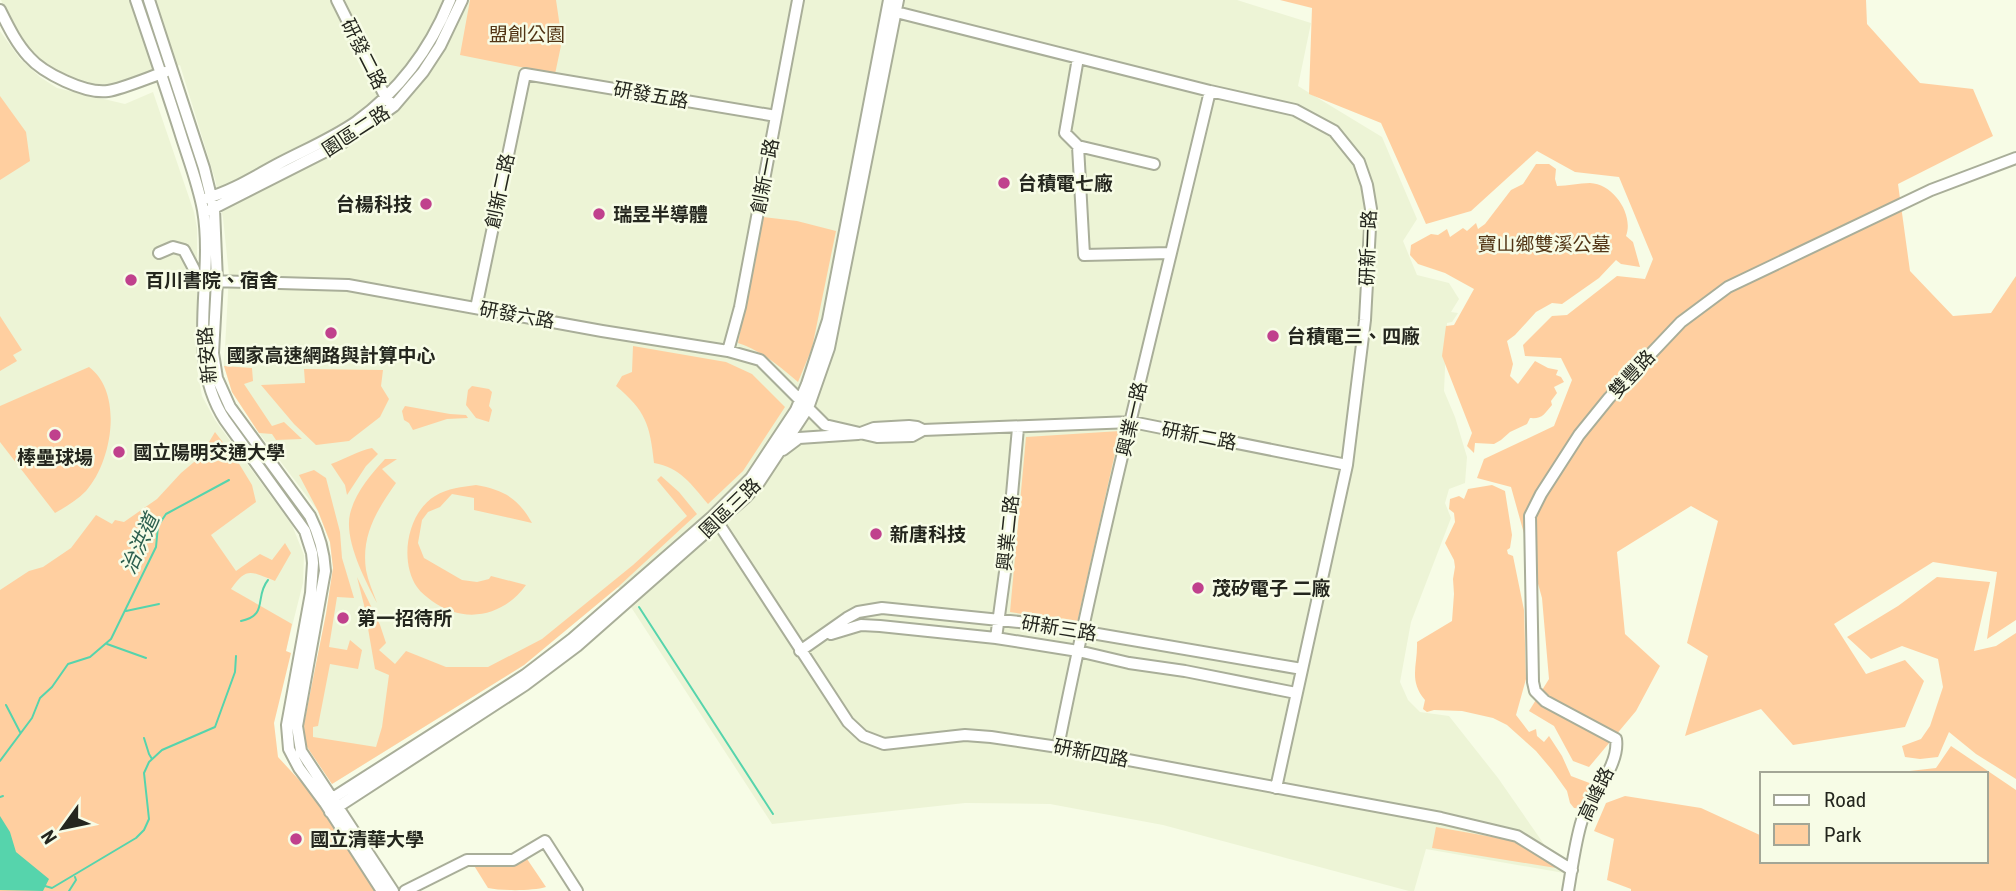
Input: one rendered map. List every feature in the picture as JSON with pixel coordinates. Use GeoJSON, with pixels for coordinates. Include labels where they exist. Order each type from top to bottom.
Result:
{"type":"FeatureCollection","features":[{"type":"Feature","properties":{"kind":"street","name":"新安路"},"geometry":{"type":"LineString","coordinates":[[136,0],[167,72]]}},
{"type":"Feature","properties":{"kind":"street","name":"新安路"},"geometry":{"type":"LineString","coordinates":[[149,0],[167,72],[209,211],[217,281],[214,353],[217,378],[243,425],[310,516],[324,555],[325,571],[297,738],[300,751],[331,805]]}},
{"type":"Feature","properties":{"kind":"street","name":"研發二路"},"geometry":{"type":"LineString","coordinates":[[337,0],[390,102]]}},
{"type":"Feature","properties":{"kind":"street","name":"園區二路"},"geometry":{"type":"LineString","coordinates":[[206,198],[249,180],[390,102],[433,40],[450,0]]}},
{"type":"Feature","properties":{"kind":"street","name":"園區二路"},"geometry":{"type":"LineString","coordinates":[[209,211],[359,133],[423,72],[440,46],[462,0]]}},
{"type":"Feature","properties":{"kind":"street","name":"創新一路"},"geometry":{"type":"LineString","coordinates":[[728,351],[740,307],[798,0]]}},
{"type":"Feature","properties":{"kind":"street","name":"園區三路"},"geometry":{"type":"LineString","coordinates":[[331,805],[525,685],[577,646],[715,519],[758,484],[779,453],[804,404],[828,320],[891,7],[898,0]]}},
{"type":"Feature","properties":{"kind":"street","name":"研新一路"},"geometry":{"type":"LineString","coordinates":[[891,7],[1210,92],[1295,110],[1334,131],[1359,162],[1371,209],[1365,320],[1347,465],[1276,788]]}},
{"type":"Feature","properties":{"kind":"street"},"geometry":{"type":"LineString","coordinates":[[0,10],[17,42],[30,59],[75,85],[90,90],[108,91],[167,72]]}},
{"type":"Feature","properties":{"kind":"street"},"geometry":{"type":"LineString","coordinates":[[1078,58],[1065,134],[1078,146],[1154,164]]}},
{"type":"Feature","properties":{"kind":"street","name":"研發五路"},"geometry":{"type":"LineString","coordinates":[[525,74],[776,116]]}},
{"type":"Feature","properties":{"kind":"street","name":"創新二路"},"geometry":{"type":"LineString","coordinates":[[476,308],[525,74]]}},
{"type":"Feature","properties":{"kind":"street","name":"興業一路"},"geometry":{"type":"LineString","coordinates":[[1058,747],[1170,253],[1210,92]]}},
{"type":"Feature","properties":{"kind":"street"},"geometry":{"type":"LineString","coordinates":[[1078,146],[1084,255],[1170,253]]}},
{"type":"Feature","properties":{"kind":"street","name":"雙豐路"},"geometry":{"type":"LineString","coordinates":[[1616,739],[1545,701],[1535,691],[1533,682],[1530,516],[1579,435],[1609,398],[1681,322],[1728,287],[1931,190],[2016,158]]}},
{"type":"Feature","properties":{"kind":"street","name":"新安路"},"geometry":{"type":"LineString","coordinates":[[209,211],[206,237],[204,358],[210,391],[225,419],[305,531],[312,553],[311,593],[287,737],[293,757],[331,805]]}},
{"type":"Feature","properties":{"kind":"street"},"geometry":{"type":"LineString","coordinates":[[159,253],[173,247],[184,250],[194,269]]}},
{"type":"Feature","properties":{"kind":"street","name":"研發六路"},"geometry":{"type":"LineString","coordinates":[[205,280],[348,285],[728,351],[760,360],[804,404]]}},
{"type":"Feature","properties":{"kind":"street","name":"園區三路"},"geometry":{"type":"LineString","coordinates":[[715,519],[758,469],[804,404]]}},
{"type":"Feature","properties":{"kind":"street","name":"研新二路"},"geometry":{"type":"LineString","coordinates":[[804,404],[825,425],[858,434]]}},
{"type":"Feature","properties":{"kind":"street","name":"研新二路"},"geometry":{"type":"LineString","coordinates":[[779,453],[799,438],[858,434],[874,428],[1018,428],[1132,422],[1347,465]]}},
{"type":"Feature","properties":{"kind":"street","name":"興業二路"},"geometry":{"type":"LineString","coordinates":[[996,638],[1018,428]]}},
{"type":"Feature","properties":{"kind":"street","name":"研新四路"},"geometry":{"type":"LineString","coordinates":[[715,519],[848,722],[863,736],[884,744],[965,735],[991,737],[1441,818],[1517,836],[1572,870]]}},
{"type":"Feature","properties":{"kind":"street","name":"研新三路"},"geometry":{"type":"LineString","coordinates":[[800,651],[858,612],[882,608],[998,618],[1302,669]]}},
{"type":"Feature","properties":{"kind":"street","name":"研新三路"},"geometry":{"type":"LineString","coordinates":[[822,637],[861,625],[937,631],[1078,651],[1129,663],[1296,693]]}},
{"type":"Feature","properties":{"kind":"street"},"geometry":{"type":"LineString","coordinates":[[1185,671],[1191,649]]}},
{"type":"Feature","properties":{"kind":"street","name":"高峰路"},"geometry":{"type":"LineString","coordinates":[[1569,891],[1581,822],[1618,748],[1616,739]]}},
{"type":"Feature","properties":{"kind":"street"},"geometry":{"type":"LineString","coordinates":[[331,805],[382,891]]}},
{"type":"Feature","properties":{"kind":"street"},"geometry":{"type":"LineString","coordinates":[[331,805],[393,891]]}},
{"type":"Feature","properties":{"kind":"street"},"geometry":{"type":"LineString","coordinates":[[405,891],[467,860],[513,860],[545,841],[577,891]]}},
{"type":"Feature","properties":{"kind":"shaded area"},"geometry":{"type":"Polygon","coordinates":[[[1,0],[1237,0],[1311,23],[1298,86],[1382,137],[1417,219],[1403,241],[1417,275],[1449,283],[1459,299],[1451,312],[1458,313],[1452,322],[1447,323],[1444,391],[1467,457],[1465,483],[1449,489],[1445,503],[1451,518],[1411,622],[1400,682],[1408,700],[1420,712],[1449,716],[1498,778],[1564,873],[1426,849],[1414,891],[1409,891],[1163,825],[1050,804],[965,803],[772,824],[618,587],[524,665],[332,784],[311,753],[304,724],[333,568],[330,542],[318,511],[259,433],[232,392],[224,366],[229,275],[223,218],[215,179],[180,65],[109,85],[87,84],[48,66],[28,49],[1,0]]]}},
{"type":"Feature","properties":{"kind":"shaded area","name":"國立陽明交通大學"},"geometry":{"type":"Polygon","coordinates":[[[0,31],[20,59],[57,88],[125,104],[153,92],[197,228],[197,369],[202,396],[215,420],[292,525],[304,555],[303,583],[284,658],[0,891],[0,31]]]}},
{"type":"Feature","properties":{"kind":"shaded area"},"geometry":{"type":"Polygon","coordinates":[[[0,816],[10,832],[16,852],[49,879],[43,891],[0,890],[0,816]]]}},
{"type":"Feature","properties":{"kind":"green space","name":"盟創公園"},"geometry":{"type":"Polygon","coordinates":[[[470,0],[556,0],[562,41],[555,74],[460,55],[470,0]]]}},
{"type":"Feature","properties":{"kind":"green space"},"geometry":{"type":"Polygon","coordinates":[[[1280,0],[1866,0],[1867,24],[1920,83],[1973,89],[1993,136],[1898,184],[1910,271],[1953,316],[1991,313],[2016,276],[2016,620],[1987,639],[1997,572],[1933,562],[1834,624],[1866,674],[1905,660],[1924,681],[1905,727],[1793,745],[1761,709],[1685,736],[1708,656],[1687,643],[1718,521],[1691,506],[1617,552],[1625,634],[1660,666],[1636,711],[1589,767],[1573,761],[1554,726],[1529,711],[1549,679],[1542,598],[1511,487],[1477,478],[1484,459],[1554,426],[1572,380],[1561,358],[1525,356],[1523,345],[1552,316],[1567,315],[1617,276],[1645,279],[1653,259],[1619,177],[1575,172],[1537,151],[1471,211],[1426,224],[1381,123],[1309,94],[1312,8],[1280,0]]]}},
{"type":"Feature","properties":{"kind":"green space"},"geometry":{"type":"Polygon","coordinates":[[[0,96],[26,132],[30,161],[0,180],[0,96]]]}},
{"type":"Feature","properties":{"kind":"green space","name":"寶山鄉雙溪公墓"},"geometry":{"type":"Polygon","coordinates":[[[1536,164],[1549,164],[1556,169],[1557,186],[1590,183],[1607,189],[1614,195],[1624,210],[1628,228],[1626,236],[1633,242],[1640,267],[1621,264],[1616,260],[1599,278],[1562,304],[1552,303],[1536,312],[1507,341],[1513,364],[1510,376],[1518,384],[1535,361],[1558,370],[1556,375],[1564,382],[1554,387],[1557,393],[1551,401],[1552,405],[1543,415],[1530,418],[1527,424],[1494,444],[1475,443],[1474,453],[1467,446],[1472,433],[1442,356],[1446,326],[1454,325],[1474,289],[1445,273],[1418,264],[1410,255],[1411,245],[1447,229],[1450,237],[1463,228],[1467,231],[1476,223],[1478,229],[1485,224],[1511,190],[1523,184],[1536,164]]]}},
{"type":"Feature","properties":{"kind":"green space"},"geometry":{"type":"Polygon","coordinates":[[[763,217],[797,221],[836,231],[812,348],[798,382],[763,355],[738,343],[763,217]]]}},
{"type":"Feature","properties":{"kind":"green space"},"geometry":{"type":"Polygon","coordinates":[[[0,316],[22,350],[13,355],[17,361],[0,371],[0,316]]]}},
{"type":"Feature","properties":{"kind":"green space"},"geometry":{"type":"Polygon","coordinates":[[[633,346],[726,362],[752,374],[785,407],[743,471],[708,504],[678,473],[654,463],[651,438],[645,420],[634,403],[616,386],[622,376],[632,372],[633,346]]]}},
{"type":"Feature","properties":{"kind":"green space"},"geometry":{"type":"Polygon","coordinates":[[[224,366],[252,368],[253,381],[244,384],[272,426],[284,422],[302,439],[276,440],[272,434],[259,433],[232,392],[224,366]]]}},
{"type":"Feature","properties":{"kind":"green space","name":"棒壘球場"},"geometry":{"type":"Polygon","coordinates":[[[89,367],[100,379],[107,393],[110,410],[108,446],[95,478],[86,491],[55,513],[0,442],[0,406],[89,367]]]}},
{"type":"Feature","properties":{"kind":"green space"},"geometry":{"type":"Polygon","coordinates":[[[304,369],[383,370],[381,386],[389,399],[380,417],[349,441],[316,445],[261,385],[305,383],[304,369]]]}},
{"type":"Feature","properties":{"kind":"green space"},"geometry":{"type":"Polygon","coordinates":[[[472,386],[492,392],[489,422],[476,418],[466,405],[468,390],[472,386]]]}},
{"type":"Feature","properties":{"kind":"green space"},"geometry":{"type":"Polygon","coordinates":[[[405,406],[466,415],[468,418],[447,419],[413,430],[404,420],[402,411],[405,406]]]}},
{"type":"Feature","properties":{"kind":"green space"},"geometry":{"type":"Polygon","coordinates":[[[1120,431],[1077,623],[1010,612],[1026,437],[1120,431]]]}},
{"type":"Feature","properties":{"kind":"green space"},"geometry":{"type":"Polygon","coordinates":[[[215,432],[252,485],[256,502],[211,535],[236,571],[260,554],[272,560],[285,543],[291,553],[275,581],[250,573],[241,577],[231,589],[292,624],[286,651],[291,653],[274,723],[278,757],[313,795],[377,891],[0,891],[0,590],[71,548],[96,515],[112,524],[115,520],[124,522],[157,499],[200,457],[215,432]]]}},
{"type":"Feature","properties":{"kind":"green space"},"geometry":{"type":"Polygon","coordinates":[[[372,448],[378,454],[366,466],[347,495],[345,485],[331,464],[372,448]]]}},
{"type":"Feature","properties":{"kind":"green space"},"geometry":{"type":"Polygon","coordinates":[[[385,459],[397,459],[382,469],[396,483],[372,524],[365,557],[367,574],[377,603],[357,560],[349,524],[352,506],[360,491],[385,459]]]}},
{"type":"Feature","properties":{"kind":"green space"},"geometry":{"type":"Polygon","coordinates":[[[314,470],[326,478],[340,532],[342,558],[354,598],[337,597],[329,647],[347,650],[350,640],[362,650],[358,669],[330,664],[318,726],[313,727],[313,737],[376,747],[382,727],[389,675],[375,669],[357,577],[386,643],[379,650],[395,664],[406,651],[446,667],[488,667],[542,639],[633,565],[687,516],[657,480],[661,476],[697,514],[618,587],[524,665],[332,784],[305,744],[304,724],[333,568],[330,542],[318,511],[299,475],[314,470]]]}},
{"type":"Feature","properties":{"kind":"green space"},"geometry":{"type":"Polygon","coordinates":[[[476,485],[509,496],[532,523],[474,510],[474,498],[452,494],[440,507],[428,512],[422,520],[418,543],[424,558],[462,580],[477,582],[491,576],[526,585],[507,604],[483,614],[470,615],[445,608],[420,591],[411,576],[407,551],[412,525],[425,504],[445,491],[476,485]]]}},
{"type":"Feature","properties":{"kind":"green space"},"geometry":{"type":"Polygon","coordinates":[[[1492,485],[1505,491],[1512,535],[1510,548],[1507,550],[1508,554],[1513,556],[1524,610],[1526,679],[1516,715],[1529,732],[1536,729],[1537,736],[1544,742],[1549,736],[1571,776],[1600,787],[1587,809],[1574,808],[1567,791],[1552,770],[1536,751],[1507,725],[1493,718],[1462,711],[1427,712],[1423,709],[1425,700],[1415,679],[1417,642],[1452,621],[1455,567],[1445,543],[1455,522],[1454,513],[1449,509],[1450,499],[1459,496],[1464,499],[1468,489],[1492,485]]]}},
{"type":"Feature","properties":{"kind":"green space"},"geometry":{"type":"Polygon","coordinates":[[[1937,577],[1990,582],[1974,651],[1996,646],[2016,633],[2016,779],[1976,754],[1949,732],[1938,757],[1905,757],[1902,746],[1921,739],[1930,726],[1943,687],[1938,659],[1902,646],[1871,659],[1847,637],[1898,606],[1937,577]]]}},
{"type":"Feature","properties":{"kind":"green space"},"geometry":{"type":"Polygon","coordinates":[[[1951,746],[2016,790],[2016,891],[1631,891],[1607,880],[1614,839],[1594,831],[1606,803],[1625,796],[1701,808],[1760,835],[1760,863],[1988,863],[1988,772],[1901,772],[1936,768],[1951,746]]]}},
{"type":"Feature","properties":{"kind":"green space"},"geometry":{"type":"Polygon","coordinates":[[[1436,827],[1515,841],[1556,868],[1432,848],[1436,827]]]}},
{"type":"Feature","properties":{"kind":"green space"},"geometry":{"type":"Polygon","coordinates":[[[525,856],[546,887],[517,890],[488,888],[473,864],[525,856]]]}},
{"type":"Feature","properties":{"kind":"waterway","name":"治洪道"},"geometry":{"type":"LineString","coordinates":[[0,761],[32,718],[40,698],[52,687],[68,664],[90,657],[111,639],[156,547],[158,526],[166,514],[229,480]]}},
{"type":"Feature","properties":{"kind":"waterway"},"geometry":{"type":"LineString","coordinates":[[241,621],[250,618],[258,610],[268,580]]}},
{"type":"Feature","properties":{"kind":"waterway","name":"治洪道"},"geometry":{"type":"LineString","coordinates":[[126,611],[159,604]]}},
{"type":"Feature","properties":{"kind":"waterway"},"geometry":{"type":"LineString","coordinates":[[639,607],[773,814]]}},
{"type":"Feature","properties":{"kind":"waterway","name":"治洪道"},"geometry":{"type":"LineString","coordinates":[[107,644],[146,658]]}},
{"type":"Feature","properties":{"kind":"waterway","name":"治洪道"},"geometry":{"type":"LineString","coordinates":[[45,886],[52,888],[136,838],[144,830],[149,819],[144,773],[149,762],[162,750],[215,727],[235,672],[236,656]]}},
{"type":"Feature","properties":{"kind":"waterway","name":"治洪道"},"geometry":{"type":"LineString","coordinates":[[6,705],[20,732]]}},
{"type":"Feature","properties":{"kind":"waterway","name":"治洪道"},"geometry":{"type":"LineString","coordinates":[[144,738],[152,759]]}},
{"type":"Feature","properties":{"kind":"waterway","name":"治洪道"},"geometry":{"type":"LineString","coordinates":[[69,891],[76,880],[75,877]]}},
{"type":"Feature","properties":{"kind":"place","name":"台積電七廠"},"geometry":{"type":"Point","coordinates":[1004,183]}},
{"type":"Feature","properties":{"kind":"place","name":"台楊科技"},"geometry":{"type":"Point","coordinates":[426,204]}},
{"type":"Feature","properties":{"kind":"place","name":"瑞昱半導體"},"geometry":{"type":"Point","coordinates":[599,214]}},
{"type":"Feature","properties":{"kind":"place","name":"百川書院、宿舍"},"geometry":{"type":"Point","coordinates":[131,280]}},
{"type":"Feature","properties":{"kind":"place","name":"國家高速網路與計算中心"},"geometry":{"type":"Point","coordinates":[331,333]}},
{"type":"Feature","properties":{"kind":"place","name":"台積電三、四廠"},"geometry":{"type":"Point","coordinates":[1273,336]}},
{"type":"Feature","properties":{"kind":"place","name":"棒壘球場"},"geometry":{"type":"Point","coordinates":[55,435]}},
{"type":"Feature","properties":{"kind":"place","name":"國立陽明交通大學"},"geometry":{"type":"Point","coordinates":[119,452]}},
{"type":"Feature","properties":{"kind":"place","name":"新唐科技"},"geometry":{"type":"Point","coordinates":[876,534]}},
{"type":"Feature","properties":{"kind":"place","name":"茂矽電子 二廠"},"geometry":{"type":"Point","coordinates":[1198,588]}},
{"type":"Feature","properties":{"kind":"place","name":"第一招待所"},"geometry":{"type":"Point","coordinates":[343,618]}},
{"type":"Feature","properties":{"kind":"place","name":"國立清華大學"},"geometry":{"type":"Point","coordinates":[296,839]}}]}
